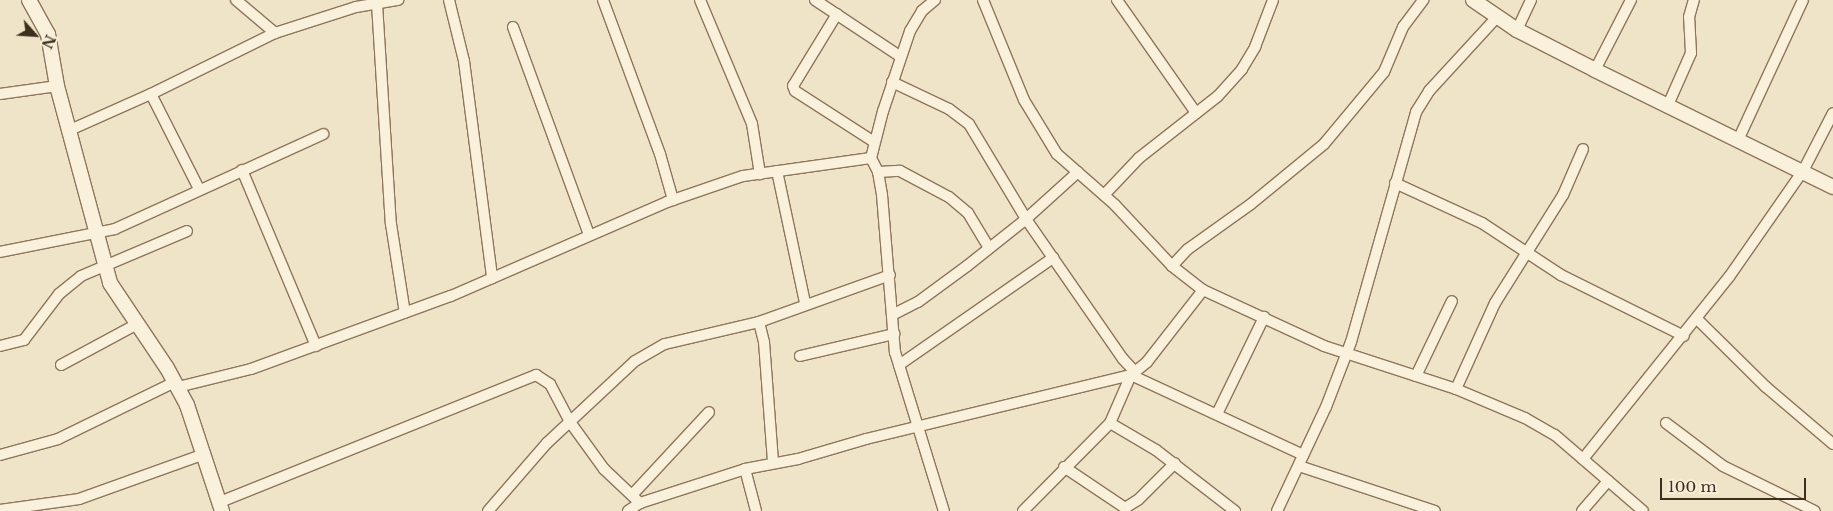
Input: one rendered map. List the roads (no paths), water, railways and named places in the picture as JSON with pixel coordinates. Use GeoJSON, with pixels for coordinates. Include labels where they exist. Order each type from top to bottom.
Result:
{"type":"FeatureCollection","features":[{"type":"Feature","properties":{"kind":"street"},"geometry":{"type":"LineString","coordinates":[[29,0],[48,34],[57,86],[106,266],[117,296],[177,384],[205,454],[221,507],[536,375],[550,384],[570,422],[604,469],[640,503]]}},
{"type":"Feature","properties":{"kind":"street"},"geometry":{"type":"LineString","coordinates":[[236,0],[275,33]]}},
{"type":"Feature","properties":{"kind":"street"},"geometry":{"type":"LineString","coordinates":[[70,130],[151,94],[275,33],[371,3],[398,0]]}},
{"type":"Feature","properties":{"kind":"street"},"geometry":{"type":"LineString","coordinates":[[449,0],[464,61],[492,278]]}},
{"type":"Feature","properties":{"kind":"street"},"geometry":{"type":"LineString","coordinates":[[603,0],[660,154],[673,200]]}},
{"type":"Feature","properties":{"kind":"street"},"geometry":{"type":"LineString","coordinates":[[700,0],[752,124],[760,174]]}},
{"type":"Feature","properties":{"kind":"street"},"geometry":{"type":"LineString","coordinates":[[815,0],[901,57]]}},
{"type":"Feature","properties":{"kind":"street"},"geometry":{"type":"LineString","coordinates":[[935,0],[922,11],[901,57],[874,142],[871,158],[878,172],[890,275],[894,334],[899,365],[943,511]]}},
{"type":"Feature","properties":{"kind":"street"},"geometry":{"type":"LineString","coordinates":[[983,0],[1024,100],[1057,154],[1104,195],[1172,266],[1203,290],[1346,356],[1456,389],[1525,418],[1555,435],[1643,511]]}},
{"type":"Feature","properties":{"kind":"street"},"geometry":{"type":"LineString","coordinates":[[1117,0],[1196,113]]}},
{"type":"Feature","properties":{"kind":"street"},"geometry":{"type":"LineString","coordinates":[[1104,195],[1139,158],[1218,96],[1242,69],[1255,47],[1273,0]]}},
{"type":"Feature","properties":{"kind":"street"},"geometry":{"type":"LineString","coordinates":[[1172,266],[1188,249],[1251,204],[1324,144],[1384,72],[1403,26],[1423,0]]}},
{"type":"Feature","properties":{"kind":"street"},"geometry":{"type":"LineString","coordinates":[[1473,0],[1517,30],[1833,187]]}},
{"type":"Feature","properties":{"kind":"street"},"geometry":{"type":"LineString","coordinates":[[1517,30],[1531,0]]}},
{"type":"Feature","properties":{"kind":"street"},"geometry":{"type":"LineString","coordinates":[[1595,70],[1631,0]]}},
{"type":"Feature","properties":{"kind":"street"},"geometry":{"type":"LineString","coordinates":[[1668,105],[1691,53],[1689,17],[1694,0]]}},
{"type":"Feature","properties":{"kind":"street"},"geometry":{"type":"LineString","coordinates":[[1738,140],[1802,0]]}},
{"type":"Feature","properties":{"kind":"street"},"geometry":{"type":"LineString","coordinates":[[371,3],[391,224],[405,313]]}},
{"type":"Feature","properties":{"kind":"street"},"geometry":{"type":"LineString","coordinates":[[837,14],[793,86],[795,91],[874,142]]}},
{"type":"Feature","properties":{"kind":"street"},"geometry":{"type":"LineString","coordinates":[[1277,511],[1304,455],[1346,356],[1416,112],[1429,91],[1497,17]]}},
{"type":"Feature","properties":{"kind":"street"},"geometry":{"type":"LineString","coordinates":[[513,27],[589,235]]}},
{"type":"Feature","properties":{"kind":"street"},"geometry":{"type":"LineString","coordinates":[[892,82],[949,109],[969,124],[1026,219],[1133,374],[1304,455]]}},
{"type":"Feature","properties":{"kind":"street"},"geometry":{"type":"LineString","coordinates":[[0,94],[57,86]]}},
{"type":"Feature","properties":{"kind":"street"},"geometry":{"type":"LineString","coordinates":[[151,94],[199,189]]}},
{"type":"Feature","properties":{"kind":"street"},"geometry":{"type":"LineString","coordinates":[[1583,459],[1697,319],[1803,171],[1833,113]]}},
{"type":"Feature","properties":{"kind":"street"},"geometry":{"type":"LineString","coordinates":[[0,252],[115,229],[323,134]]}},
{"type":"Feature","properties":{"kind":"street"},"geometry":{"type":"LineString","coordinates":[[1456,389],[1495,303],[1562,195],[1583,149]]}},
{"type":"Feature","properties":{"kind":"street"},"geometry":{"type":"LineString","coordinates":[[0,455],[58,439],[177,384],[251,369],[405,313],[492,278],[673,200],[743,176],[871,158]]}},
{"type":"Feature","properties":{"kind":"street"},"geometry":{"type":"LineString","coordinates":[[242,170],[316,346]]}},
{"type":"Feature","properties":{"kind":"street"},"geometry":{"type":"LineString","coordinates":[[777,171],[806,303]]}},
{"type":"Feature","properties":{"kind":"street"},"geometry":{"type":"LineString","coordinates":[[878,172],[900,172],[950,197],[968,213],[989,248]]}},
{"type":"Feature","properties":{"kind":"street"},"geometry":{"type":"LineString","coordinates":[[892,315],[918,302],[989,248],[1026,219],[1078,172]]}},
{"type":"Feature","properties":{"kind":"street"},"geometry":{"type":"LineString","coordinates":[[1395,183],[1482,223],[1527,250],[1561,275],[1684,336]]}},
{"type":"Feature","properties":{"kind":"street"},"geometry":{"type":"LineString","coordinates":[[0,346],[24,340],[70,284],[106,266],[187,231]]}},
{"type":"Feature","properties":{"kind":"street"},"geometry":{"type":"LineString","coordinates":[[899,365],[1053,258]]}},
{"type":"Feature","properties":{"kind":"street"},"geometry":{"type":"LineString","coordinates":[[488,511],[510,483],[613,378],[665,344],[759,322],[806,303],[890,275]]}},
{"type":"Feature","properties":{"kind":"street"},"geometry":{"type":"LineString","coordinates":[[1023,511],[1064,467],[1110,423],[1133,374],[1180,323],[1203,290]]}},
{"type":"Feature","properties":{"kind":"street"},"geometry":{"type":"LineString","coordinates":[[1416,376],[1452,301]]}},
{"type":"Feature","properties":{"kind":"street"},"geometry":{"type":"LineString","coordinates":[[1216,414],[1264,317]]}},
{"type":"Feature","properties":{"kind":"street"},"geometry":{"type":"LineString","coordinates":[[1697,319],[1766,387],[1833,444]]}},
{"type":"Feature","properties":{"kind":"street"},"geometry":{"type":"LineString","coordinates":[[759,322],[764,342],[773,463]]}},
{"type":"Feature","properties":{"kind":"street"},"geometry":{"type":"LineString","coordinates":[[61,365],[137,324]]}},
{"type":"Feature","properties":{"kind":"street"},"geometry":{"type":"LineString","coordinates":[[800,356],[894,334]]}},
{"type":"Feature","properties":{"kind":"street"},"geometry":{"type":"LineString","coordinates":[[628,511],[640,503],[744,469],[1133,374]]}},
{"type":"Feature","properties":{"kind":"street"},"geometry":{"type":"LineString","coordinates":[[632,495],[709,412]]}},
{"type":"Feature","properties":{"kind":"street"},"geometry":{"type":"LineString","coordinates":[[1110,423],[1174,463],[1235,511]]}},
{"type":"Feature","properties":{"kind":"street"},"geometry":{"type":"LineString","coordinates":[[1666,423],[1723,466],[1815,511]]}},
{"type":"Feature","properties":{"kind":"street"},"geometry":{"type":"LineString","coordinates":[[0,510],[79,499],[205,454]]}},
{"type":"Feature","properties":{"kind":"street"},"geometry":{"type":"LineString","coordinates":[[1064,467],[1124,508],[1138,500],[1174,463]]}},
{"type":"Feature","properties":{"kind":"street"},"geometry":{"type":"LineString","coordinates":[[1299,466],[1435,511]]}},
{"type":"Feature","properties":{"kind":"street"},"geometry":{"type":"LineString","coordinates":[[744,469],[756,511]]}},
{"type":"Feature","properties":{"kind":"street"},"geometry":{"type":"LineString","coordinates":[[1582,511],[1608,481]]}}]}
